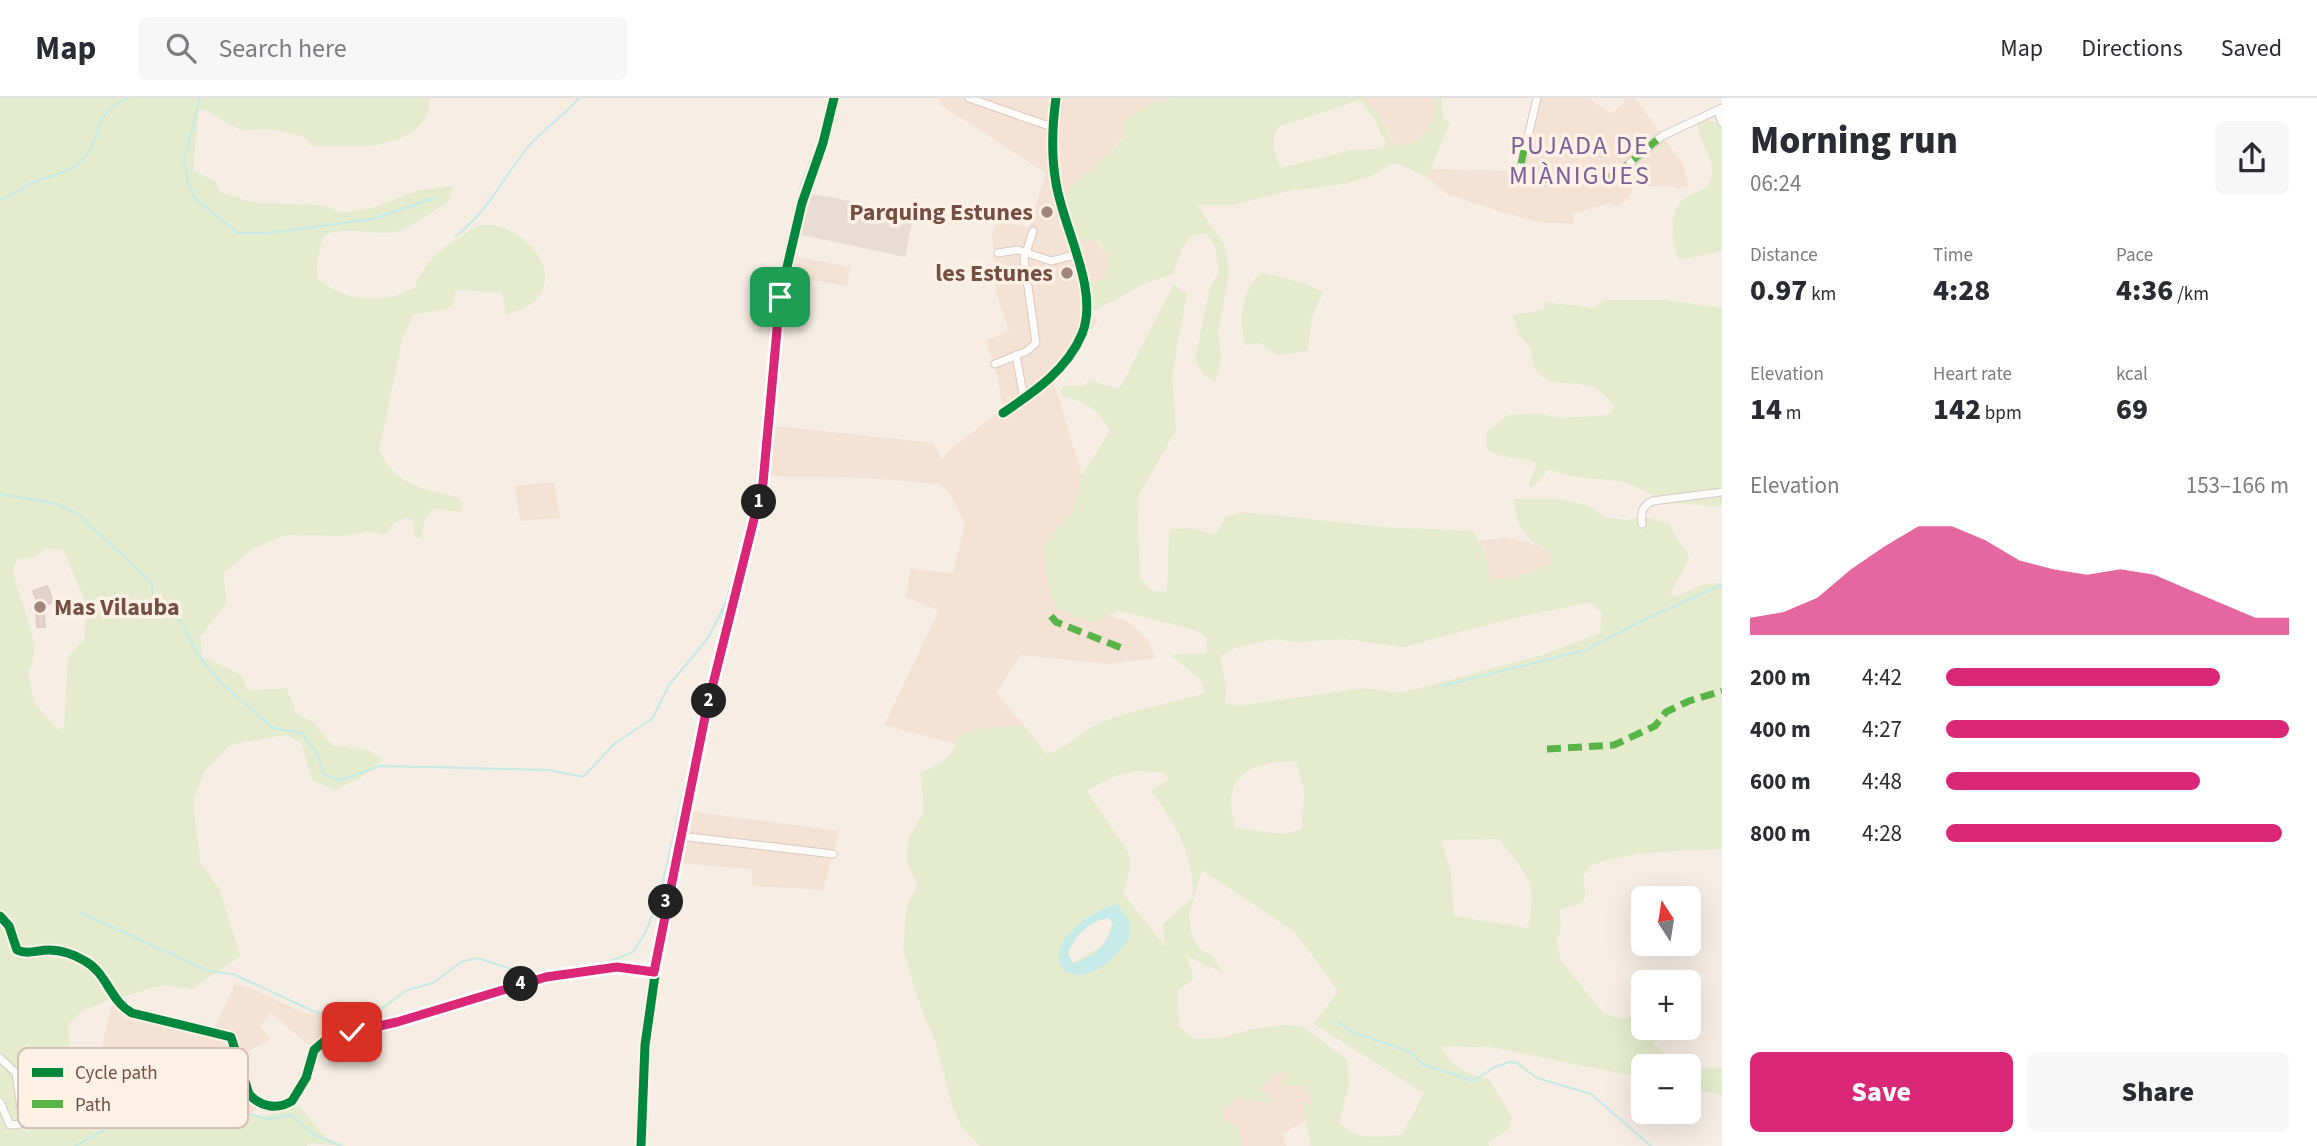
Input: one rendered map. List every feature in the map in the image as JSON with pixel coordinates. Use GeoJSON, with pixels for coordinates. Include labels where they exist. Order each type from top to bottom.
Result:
{"type":"FeatureCollection","features":[{"type":"Feature","properties":{"kind":"street"},"geometry":{"type":"LineString","coordinates":[[641,1146],[643,1069],[654,972],[680,836],[763,483],[780,297],[802,203],[823,144],[834,98]]}},
{"type":"Feature","properties":{"kind":"street"},"geometry":{"type":"LineString","coordinates":[[969,98],[987,101],[1052,127]]}},
{"type":"Feature","properties":{"kind":"street"},"geometry":{"type":"LineString","coordinates":[[1003,413],[1055,373],[1082,333],[1085,290],[1056,184],[1052,127],[1056,98]]}},
{"type":"Feature","properties":{"kind":"street"},"geometry":{"type":"LineString","coordinates":[[1536,98],[1519,175],[1528,180],[1542,182],[1570,176],[1613,177],[1662,136],[1720,110],[1722,123]]}},
{"type":"Feature","properties":{"kind":"street"},"geometry":{"type":"LineString","coordinates":[[995,363],[1036,343],[1024,258],[1033,231]]}},
{"type":"Feature","properties":{"kind":"street"},"geometry":{"type":"LineString","coordinates":[[998,253],[1018,250],[1051,261],[1075,255]]}},
{"type":"Feature","properties":{"kind":"street"},"geometry":{"type":"LineString","coordinates":[[1016,355],[1024,398]]}},
{"type":"Feature","properties":{"kind":"street"},"geometry":{"type":"LineString","coordinates":[[1642,524],[1641,511],[1645,504],[1653,500],[1722,492]]}},
{"type":"Feature","properties":{"kind":"street"},"geometry":{"type":"LineString","coordinates":[[680,836],[833,854]]}},
{"type":"Feature","properties":{"kind":"street"},"geometry":{"type":"LineString","coordinates":[[0,916],[9,926],[17,950],[26,953],[56,950],[81,958],[97,970],[120,1004],[132,1013],[231,1037],[234,1048]]}},
{"type":"Feature","properties":{"kind":"street"},"geometry":{"type":"LineString","coordinates":[[248,1091],[256,1101],[270,1106],[292,1101],[306,1078],[314,1051],[327,1039],[397,1022],[546,977],[617,967],[654,972]]}},
{"type":"Feature","properties":{"kind":"street"},"geometry":{"type":"LineString","coordinates":[[0,1058],[16,1073],[18,1086]]}},
{"type":"Feature","properties":{"kind":"street"},"geometry":{"type":"LineString","coordinates":[[0,1102],[10,1125],[18,1124]]}},
{"type":"Feature","properties":{"kind":"shaded area"},"geometry":{"type":"Polygon","coordinates":[[[940,98],[1172,98],[1152,102],[1123,138],[1064,195],[1108,258],[1105,279],[1090,306],[1097,322],[1054,382],[1082,476],[1072,513],[1045,543],[1092,623],[1108,615],[1132,624],[1147,639],[1155,658],[1108,664],[1020,655],[996,693],[1024,725],[974,730],[958,736],[957,744],[884,725],[939,611],[906,597],[911,568],[953,574],[965,524],[948,490],[938,484],[870,478],[771,476],[775,426],[933,443],[942,460],[950,450],[1003,409],[995,366],[986,341],[1009,331],[996,291],[992,234],[998,219],[1029,228],[1046,173],[941,105],[940,98]]]}},
{"type":"Feature","properties":{"kind":"shaded area"},"geometry":{"type":"Polygon","coordinates":[[[1364,98],[1436,98],[1437,112],[1429,128],[1415,141],[1395,145],[1379,115],[1364,98]]]}},
{"type":"Feature","properties":{"kind":"shaded area"},"geometry":{"type":"Polygon","coordinates":[[[1534,98],[1588,98],[1611,114],[1625,103],[1622,98],[1635,98],[1682,163],[1689,185],[1677,189],[1673,186],[1635,186],[1626,201],[1618,206],[1609,204],[1573,213],[1574,224],[1536,222],[1492,209],[1447,194],[1427,177],[1430,169],[1515,171],[1534,98]]]}},
{"type":"Feature","properties":{"kind":"shaded area"},"geometry":{"type":"Polygon","coordinates":[[[808,193],[914,213],[905,257],[798,234],[808,193]]]}},
{"type":"Feature","properties":{"kind":"shaded area"},"geometry":{"type":"Polygon","coordinates":[[[793,256],[850,267],[847,286],[788,276],[793,256]]]}},
{"type":"Feature","properties":{"kind":"shaded area"},"geometry":{"type":"Polygon","coordinates":[[[554,482],[560,518],[520,521],[515,486],[554,482]]]}},
{"type":"Feature","properties":{"kind":"shaded area"},"geometry":{"type":"Polygon","coordinates":[[[1505,537],[1529,542],[1543,549],[1548,552],[1552,564],[1520,576],[1500,580],[1488,578],[1485,550],[1479,541],[1505,537]]]}},
{"type":"Feature","properties":{"kind":"shaded area"},"geometry":{"type":"Polygon","coordinates":[[[689,811],[839,831],[823,890],[752,886],[752,869],[677,863],[689,811]]]}},
{"type":"Feature","properties":{"kind":"shaded area"},"geometry":{"type":"Polygon","coordinates":[[[235,984],[246,986],[304,1013],[322,1014],[330,1030],[311,1047],[271,1013],[260,1026],[271,1039],[248,1051],[248,1048],[101,1048],[112,1003],[215,1028],[235,984]]]}},
{"type":"Feature","properties":{"kind":"shaded area"},"geometry":{"type":"Polygon","coordinates":[[[248,1064],[259,1105],[251,1114],[248,1113],[248,1064]]]}},
{"type":"Feature","properties":{"kind":"shaded area"},"geometry":{"type":"Polygon","coordinates":[[[1276,1071],[1286,1073],[1282,1085],[1301,1085],[1310,1095],[1311,1104],[1305,1120],[1283,1134],[1286,1146],[1242,1146],[1239,1129],[1223,1118],[1224,1109],[1236,1097],[1273,1103],[1260,1088],[1276,1071]]]}},
{"type":"Feature","properties":{"kind":"green space"},"geometry":{"type":"Polygon","coordinates":[[[0,98],[430,98],[426,117],[415,130],[388,142],[357,146],[312,146],[303,136],[270,129],[240,130],[204,109],[199,111],[193,170],[215,181],[220,192],[255,203],[322,205],[342,213],[376,207],[416,191],[453,186],[448,203],[401,230],[385,233],[341,231],[323,236],[317,263],[318,279],[329,287],[352,296],[377,299],[414,288],[426,266],[436,255],[469,231],[484,225],[509,230],[521,237],[540,258],[544,271],[545,283],[539,296],[524,308],[507,315],[501,292],[456,290],[452,305],[445,310],[414,314],[403,336],[379,450],[402,479],[421,488],[458,497],[462,505],[460,512],[433,508],[424,522],[421,538],[415,537],[413,520],[406,518],[392,524],[388,532],[383,534],[367,531],[344,536],[285,535],[252,549],[224,573],[226,604],[200,637],[203,657],[241,675],[248,691],[287,688],[296,714],[312,721],[333,746],[369,750],[383,760],[362,777],[335,790],[312,780],[301,742],[285,735],[230,745],[205,770],[193,800],[200,862],[220,890],[240,956],[192,989],[163,985],[83,1010],[68,1025],[70,1048],[18,1048],[18,1128],[248,1128],[248,1113],[262,1116],[299,1106],[326,1138],[345,1146],[308,1143],[307,1146],[0,1146],[0,98]],[[46,548],[32,558],[18,559],[13,567],[32,634],[33,661],[28,673],[34,702],[58,730],[64,727],[68,657],[85,638],[86,603],[63,550],[46,548]]]}},
{"type":"Feature","properties":{"kind":"green space"},"geometry":{"type":"Polygon","coordinates":[[[1172,98],[1364,98],[1379,115],[1392,143],[1401,145],[1418,139],[1430,125],[1436,98],[1442,98],[1443,119],[1450,123],[1427,177],[1394,162],[1371,176],[1344,184],[1293,190],[1233,205],[1197,205],[1224,244],[1229,272],[1218,334],[1221,360],[1215,381],[1203,374],[1195,360],[1209,290],[1219,272],[1215,246],[1206,233],[1191,236],[1182,248],[1173,274],[1146,283],[1093,311],[1090,284],[1105,279],[1108,258],[1099,241],[1076,237],[1063,195],[1123,139],[1123,122],[1152,102],[1172,98]],[[1360,100],[1278,127],[1273,142],[1281,168],[1351,150],[1382,149],[1385,143],[1375,119],[1360,100]]]}},
{"type":"Feature","properties":{"kind":"green space"},"geometry":{"type":"Polygon","coordinates":[[[1706,119],[1722,125],[1722,251],[1679,260],[1673,234],[1677,207],[1682,200],[1705,188],[1711,179],[1711,164],[1700,136],[1698,121],[1706,119]]]}},
{"type":"Feature","properties":{"kind":"green space"},"geometry":{"type":"Polygon","coordinates":[[[1262,272],[1303,283],[1323,292],[1311,319],[1308,351],[1277,355],[1259,343],[1245,345],[1243,306],[1250,287],[1262,272]]]}},
{"type":"Feature","properties":{"kind":"green space"},"geometry":{"type":"Polygon","coordinates":[[[1174,284],[1187,294],[1172,375],[1176,430],[1137,498],[1140,578],[1152,591],[1167,592],[1169,529],[1191,528],[1215,535],[1226,517],[1241,512],[1384,527],[1472,531],[1485,553],[1489,578],[1505,579],[1521,575],[1552,564],[1548,552],[1523,531],[1517,518],[1514,499],[1560,499],[1587,505],[1607,518],[1625,520],[1645,517],[1670,524],[1689,559],[1670,594],[1674,597],[1705,584],[1722,583],[1722,849],[1638,854],[1589,866],[1583,878],[1586,897],[1581,903],[1560,910],[1561,929],[1556,942],[1561,961],[1604,1014],[1631,1017],[1631,1040],[1655,1040],[1655,1045],[1665,1054],[1631,1054],[1631,1076],[1486,1046],[1441,1047],[1461,1069],[1489,1079],[1512,1118],[1509,1129],[1488,1142],[1489,1146],[1311,1146],[1303,1106],[1304,1102],[1311,1104],[1310,1095],[1301,1085],[1282,1085],[1286,1073],[1277,1072],[1260,1088],[1274,1104],[1236,1097],[1224,1109],[1224,1118],[1239,1129],[1242,1146],[980,1146],[961,1126],[951,1102],[937,1046],[919,1002],[903,949],[907,907],[917,886],[906,857],[909,838],[924,811],[921,772],[950,755],[958,736],[974,730],[1024,725],[1046,754],[1060,749],[1092,727],[1111,719],[1205,693],[1200,679],[1171,655],[1207,653],[1207,638],[1198,631],[1119,610],[1092,623],[1057,608],[1047,583],[1044,543],[1072,513],[1080,479],[1110,430],[1090,407],[1078,400],[1062,396],[1060,391],[1064,386],[1081,386],[1091,380],[1119,390],[1174,284]],[[1590,602],[1501,621],[1404,647],[1345,639],[1296,642],[1276,639],[1238,647],[1220,656],[1226,688],[1225,703],[1238,706],[1363,688],[1401,693],[1542,655],[1600,633],[1602,613],[1590,602]],[[1296,761],[1252,769],[1242,775],[1235,784],[1231,810],[1235,828],[1283,834],[1302,829],[1304,790],[1296,761]],[[1134,771],[1109,778],[1087,791],[1128,852],[1131,866],[1123,893],[1165,947],[1163,924],[1193,897],[1190,867],[1182,841],[1169,816],[1151,791],[1169,779],[1162,772],[1134,771]],[[1500,839],[1441,840],[1451,873],[1454,916],[1528,928],[1531,887],[1500,839]],[[1202,870],[1189,914],[1191,934],[1199,949],[1212,955],[1223,973],[1186,956],[1194,978],[1178,991],[1179,1026],[1194,1039],[1223,1038],[1252,1029],[1283,1025],[1301,1026],[1347,1059],[1349,1084],[1339,1122],[1360,1135],[1402,1135],[1424,1093],[1314,1024],[1338,991],[1295,932],[1202,870]],[[1109,918],[1102,919],[1084,930],[1071,947],[1068,953],[1073,963],[1104,945],[1113,924],[1109,918]]]}},
{"type":"Feature","properties":{"kind":"green space"},"geometry":{"type":"Polygon","coordinates":[[[1606,300],[1665,300],[1722,308],[1722,507],[1668,502],[1626,482],[1571,476],[1548,469],[1532,489],[1529,484],[1537,464],[1487,449],[1487,432],[1508,415],[1541,414],[1561,418],[1608,415],[1615,406],[1596,388],[1551,381],[1537,371],[1531,348],[1519,335],[1513,315],[1543,310],[1545,302],[1592,308],[1606,300]]]}},
{"type":"Feature","properties":{"kind":"green space"},"geometry":{"type":"Polygon","coordinates":[[[1701,1067],[1722,1067],[1722,1096],[1701,1091],[1701,1067]]]}},
{"type":"Feature","properties":{"kind":"water"},"geometry":{"type":"Polygon","coordinates":[[[1117,904],[1130,922],[1129,939],[1110,960],[1095,971],[1077,975],[1067,973],[1060,962],[1059,952],[1064,941],[1083,921],[1117,904]],[[1109,918],[1102,919],[1084,930],[1068,953],[1073,963],[1099,950],[1113,924],[1109,918]]]}},
{"type":"Feature","properties":{"kind":"building","name":"Mas Vilauba"},"geometry":{"type":"Polygon","coordinates":[[[47,586],[53,602],[43,606],[45,627],[37,627],[36,608],[39,606],[33,591],[47,586]]]}},
{"type":"Feature","properties":{"kind":"waterway"},"geometry":{"type":"LineString","coordinates":[[0,200],[34,182],[71,169],[89,151],[106,114],[118,103],[129,98]]}},
{"type":"Feature","properties":{"kind":"waterway"},"geometry":{"type":"LineString","coordinates":[[200,98],[184,160],[188,182],[195,199],[238,233],[268,233],[373,219],[434,198]]}},
{"type":"Feature","properties":{"kind":"waterway"},"geometry":{"type":"LineString","coordinates":[[455,237],[485,206],[530,145],[579,98]]}},
{"type":"Feature","properties":{"kind":"waterway"},"geometry":{"type":"LineString","coordinates":[[0,494],[57,504],[78,514],[152,583],[153,601],[182,622],[197,654],[221,683],[273,728],[302,733],[317,754],[324,775],[342,780],[379,766],[549,770],[583,777],[615,743],[652,719],[669,685],[708,638],[725,604],[740,559],[757,479],[778,279],[801,185],[821,134]]}},
{"type":"Feature","properties":{"kind":"waterway"},"geometry":{"type":"LineString","coordinates":[[1442,686],[1586,650],[1645,619],[1722,585]]}},
{"type":"Feature","properties":{"kind":"waterway"},"geometry":{"type":"LineString","coordinates":[[720,637],[724,607]]}},
{"type":"Feature","properties":{"kind":"waterway"},"geometry":{"type":"LineString","coordinates":[[81,913],[208,971],[233,974],[313,1011],[345,1019],[373,1015],[407,990],[433,983],[461,962],[477,958],[530,975],[608,962],[633,952],[645,933],[659,899],[698,727]]}},
{"type":"Feature","properties":{"kind":"waterway"},"geometry":{"type":"LineString","coordinates":[[1337,1021],[1354,1033],[1409,1051],[1422,1064],[1473,1081],[1493,1068],[1509,1062],[1517,1063],[1537,1078],[1591,1094],[1651,1146]]}},
{"type":"Feature","properties":{"kind":"waterway"},"geometry":{"type":"LineString","coordinates":[[248,1113],[268,1119],[291,1115],[313,1134],[341,1146]]}},
{"type":"Feature","properties":{"kind":"waterway"},"geometry":{"type":"LineString","coordinates":[[75,1146],[108,1128]]}},
{"type":"Feature","properties":{"kind":"marked path"},"geometry":{"type":"LineString","coordinates":[[1524,150],[1519,175],[1526,178],[1540,180],[1578,176],[1613,177],[1657,140]]}},
{"type":"Feature","properties":{"kind":"marked path"},"geometry":{"type":"LineString","coordinates":[[1051,616],[1056,622],[1124,649]]}},
{"type":"Feature","properties":{"kind":"marked path"},"geometry":{"type":"LineString","coordinates":[[1547,749],[1614,745],[1655,726],[1666,712],[1689,701],[1722,691]]}},
{"type":"Feature","properties":{"kind":"cycle path"},"geometry":{"type":"LineString","coordinates":[[641,1146],[645,1045],[663,919],[706,712],[763,483],[780,297],[802,203],[823,143],[834,98]]}},
{"type":"Feature","properties":{"kind":"cycle path"},"geometry":{"type":"LineString","coordinates":[[1003,413],[1038,388],[1068,359],[1082,334],[1086,317],[1084,279],[1054,172],[1056,98]]}},
{"type":"Feature","properties":{"kind":"cycle path"},"geometry":{"type":"LineString","coordinates":[[0,916],[9,926],[17,950],[54,950],[68,953],[99,972],[118,1001],[132,1013],[231,1037],[234,1048]]}},
{"type":"Feature","properties":{"kind":"cycle path"},"geometry":{"type":"LineString","coordinates":[[248,1091],[258,1102],[269,1106],[280,1106],[292,1101],[306,1078],[314,1050],[327,1039],[397,1022],[546,977],[605,968],[654,972]]}},
{"type":"Feature","properties":{"kind":"place","name":"Parquing Estunes"},"geometry":{"type":"Point","coordinates":[1047,212]}},
{"type":"Feature","properties":{"kind":"place","name":"les Estunes"},"geometry":{"type":"Point","coordinates":[1067,273]}},
{"type":"Feature","properties":{"kind":"place","name":"Mas Vilauba"},"geometry":{"type":"Point","coordinates":[40,607]}},
{"type":"Feature","properties":{"kind":"district","name":"PUJADA DE MIÀNIGUES"},"geometry":{"type":"Point","coordinates":[1580,160]}},
{"type":"Feature","properties":{"kind":"route"},"geometry":{"type":"LineString","coordinates":[[352,1032],[397,1022],[546,977],[617,967],[654,972],[706,712],[751,541],[763,483],[780,297]]}}]}
